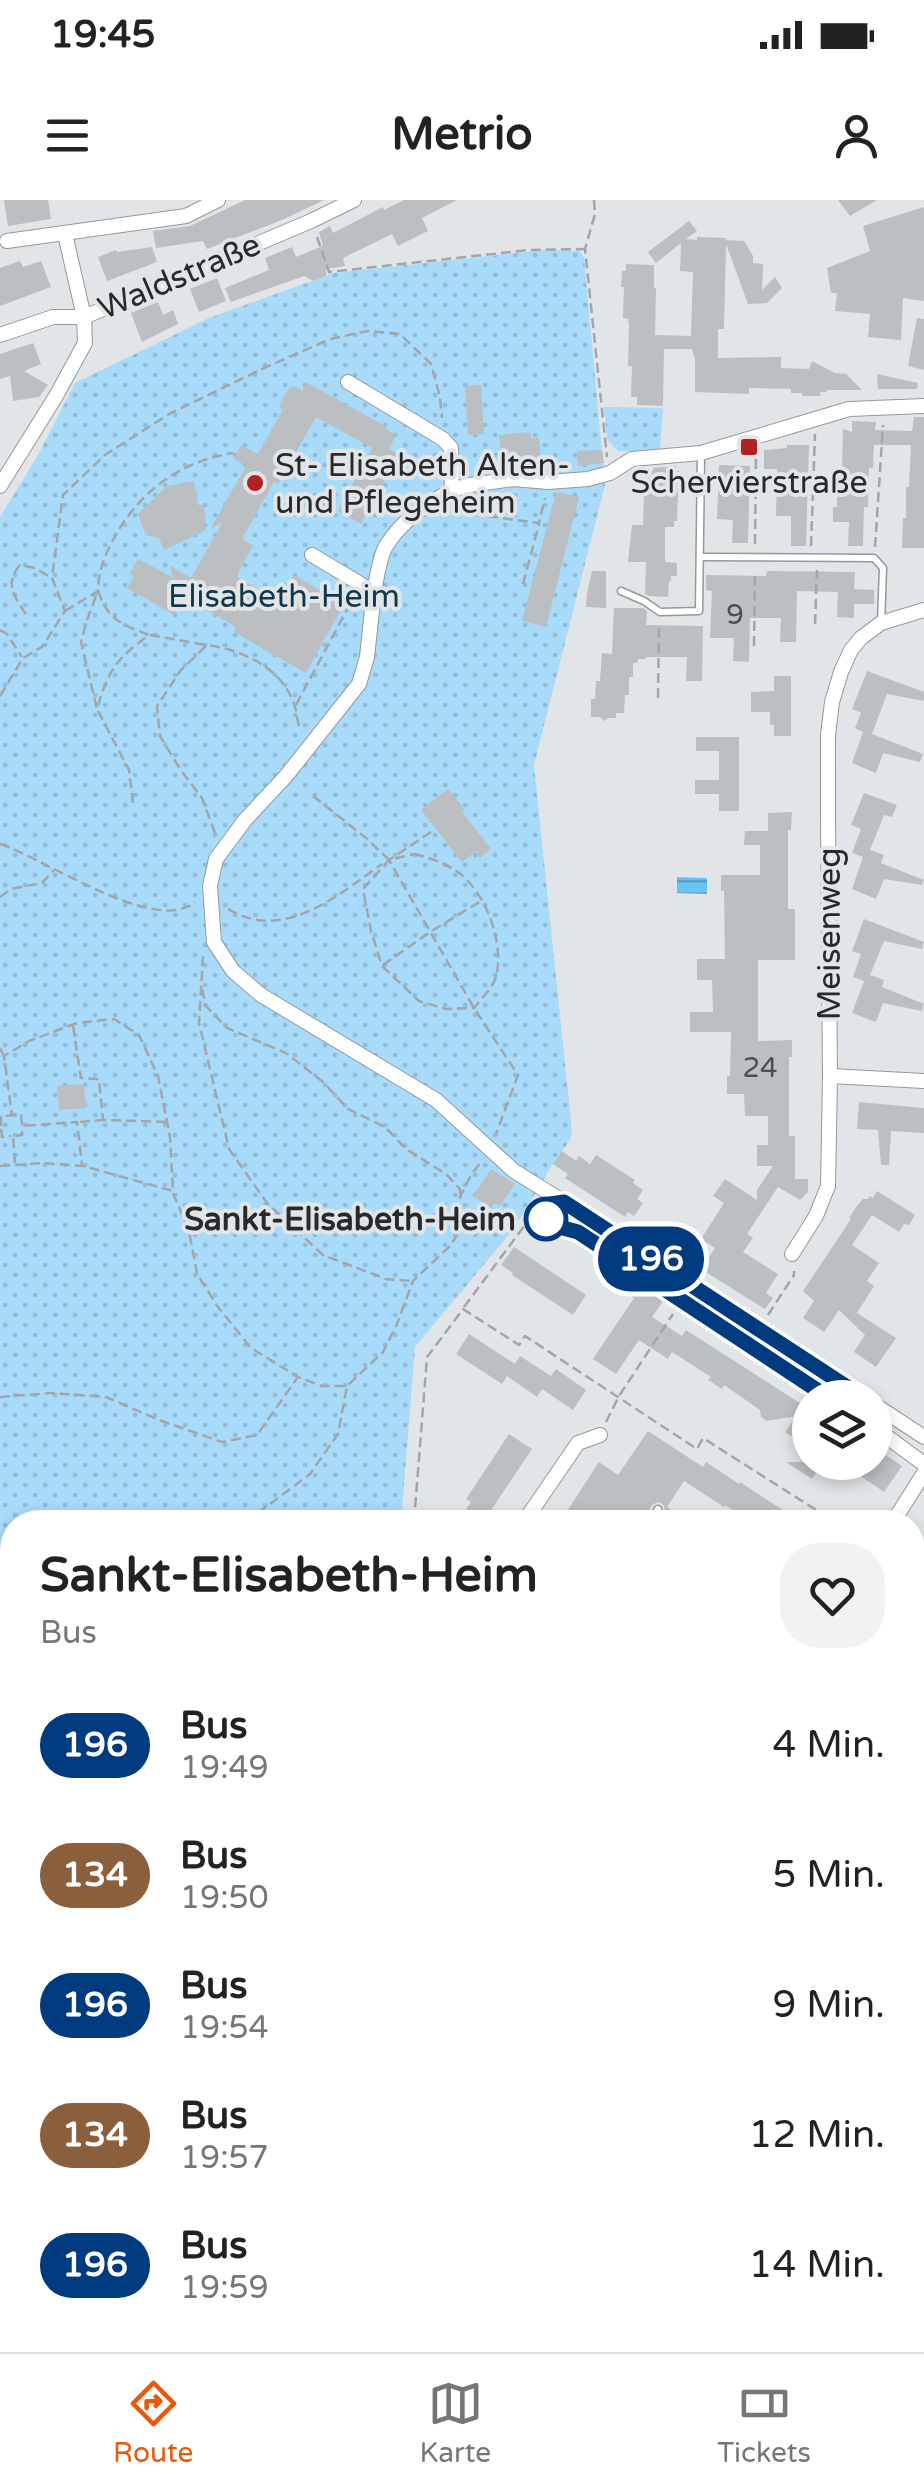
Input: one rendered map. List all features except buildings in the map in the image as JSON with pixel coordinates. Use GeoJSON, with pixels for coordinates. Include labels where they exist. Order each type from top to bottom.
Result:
{"type":"FeatureCollection","features":[{"type":"Feature","properties":{"kind":"street"},"geometry":{"type":"LineString","coordinates":[[8,241],[186,216],[218,200]]}},
{"type":"Feature","properties":{"kind":"street","name":"Waldstraße"},"geometry":{"type":"LineString","coordinates":[[0,336],[53,317],[84,316],[354,200]]}},
{"type":"Feature","properties":{"kind":"street"},"geometry":{"type":"LineString","coordinates":[[0,486],[84,343],[84,316],[65,234]]}},
{"type":"Feature","properties":{"kind":"street"},"geometry":{"type":"LineString","coordinates":[[348,382],[444,440],[451,448],[452,490]]}},
{"type":"Feature","properties":{"kind":"street"},"geometry":{"type":"LineString","coordinates":[[837,1380],[514,1172],[436,1100],[261,995],[233,971],[214,942],[210,886],[216,859],[359,684],[385,548],[426,504],[452,490],[491,481],[588,479],[607,474],[632,459],[701,453],[849,408],[924,406]]}},
{"type":"Feature","properties":{"kind":"street"},"geometry":{"type":"LineString","coordinates":[[312,555],[374,592]]}},
{"type":"Feature","properties":{"kind":"street","name":"Meisenweg"},"geometry":{"type":"LineString","coordinates":[[792,1254],[816,1216],[828,1186],[828,735],[832,702],[851,650],[870,629],[924,610]]}},
{"type":"Feature","properties":{"kind":"street"},"geometry":{"type":"LineString","coordinates":[[830,1076],[924,1081]]}},
{"type":"Feature","properties":{"kind":"street"},"geometry":{"type":"LineString","coordinates":[[564,1202],[550,1204],[546,1219],[552,1225],[578,1232],[802,1380]]}},
{"type":"Feature","properties":{"kind":"street"},"geometry":{"type":"LineString","coordinates":[[892,1416],[924,1436]]}},
{"type":"Feature","properties":{"kind":"street"},"geometry":{"type":"LineString","coordinates":[[532,1510],[578,1443],[600,1435]]}},
{"type":"Feature","properties":{"kind":"street"},"geometry":{"type":"LineString","coordinates":[[892,1440],[924,1464]]}},
{"type":"Feature","properties":{"kind":"street"},"geometry":{"type":"LineString","coordinates":[[901,1510],[924,1474]]}},
{"type":"Feature","properties":{"kind":"lane"},"geometry":{"type":"LineString","coordinates":[[620,592],[660,612],[698,611],[701,453]]}},
{"type":"Feature","properties":{"kind":"lane"},"geometry":{"type":"LineString","coordinates":[[700,557],[874,558],[883,568],[881,623]]}},
{"type":"Feature","properties":{"kind":"path"},"geometry":{"type":"LineString","coordinates":[[594,200],[584,250],[607,474]]}},
{"type":"Feature","properties":{"kind":"path"},"geometry":{"type":"LineString","coordinates":[[311,221],[330,272],[530,250],[584,250]]}},
{"type":"Feature","properties":{"kind":"path"},"geometry":{"type":"LineString","coordinates":[[65,611],[52,578],[64,495],[106,455],[169,414],[330,339],[368,331],[400,334],[432,364],[444,440]]}},
{"type":"Feature","properties":{"kind":"path"},"geometry":{"type":"LineString","coordinates":[[874,558],[884,408]]}},
{"type":"Feature","properties":{"kind":"path"},"geometry":{"type":"LineString","coordinates":[[815,418],[815,624]]}},
{"type":"Feature","properties":{"kind":"path"},"geometry":{"type":"LineString","coordinates":[[754,646],[756,438]]}},
{"type":"Feature","properties":{"kind":"path"},"geometry":{"type":"LineString","coordinates":[[133,803],[129,770],[98,709],[81,642],[98,580],[107,549],[132,509],[159,482],[189,465],[233,452]]}},
{"type":"Feature","properties":{"kind":"path"},"geometry":{"type":"LineString","coordinates":[[523,584],[548,482]]}},
{"type":"Feature","properties":{"kind":"path"},"geometry":{"type":"LineString","coordinates":[[452,490],[471,514],[540,523]]}},
{"type":"Feature","properties":{"kind":"path"},"geometry":{"type":"LineString","coordinates":[[26,614],[10,584],[13,574],[20,566],[36,568],[52,578]]}},
{"type":"Feature","properties":{"kind":"path"},"geometry":{"type":"LineString","coordinates":[[0,696],[23,658],[42,646],[65,611],[98,591]]}},
{"type":"Feature","properties":{"kind":"path"},"geometry":{"type":"LineString","coordinates":[[98,591],[104,608],[120,623],[148,634],[228,648],[264,666],[280,679],[295,706],[300,732]]}},
{"type":"Feature","properties":{"kind":"path"},"geometry":{"type":"LineString","coordinates":[[295,706],[350,604]]}},
{"type":"Feature","properties":{"kind":"path"},"geometry":{"type":"LineString","coordinates":[[658,698],[660,612]]}},
{"type":"Feature","properties":{"kind":"path"},"geometry":{"type":"LineString","coordinates":[[0,630],[23,658]]}},
{"type":"Feature","properties":{"kind":"path"},"geometry":{"type":"LineString","coordinates":[[98,709],[106,678],[115,663],[148,634]]}},
{"type":"Feature","properties":{"kind":"path"},"geometry":{"type":"LineString","coordinates":[[207,646],[181,670],[157,706],[160,736],[202,798],[215,829],[216,859]]}},
{"type":"Feature","properties":{"kind":"path"},"geometry":{"type":"LineString","coordinates":[[313,796],[389,860],[474,1008],[518,1074],[490,1150],[460,1198]]}},
{"type":"Feature","properties":{"kind":"path"},"geometry":{"type":"LineString","coordinates":[[227,909],[262,922],[320,908],[432,832]]}},
{"type":"Feature","properties":{"kind":"path"},"geometry":{"type":"LineString","coordinates":[[0,844],[150,910],[170,912],[188,908],[210,886]]}},
{"type":"Feature","properties":{"kind":"path"},"geometry":{"type":"LineString","coordinates":[[414,854],[438,860],[464,877],[490,914],[498,950],[496,979],[474,1008],[446,1008],[419,1000],[382,966],[370,931],[363,890],[389,860],[414,854]]}},
{"type":"Feature","properties":{"kind":"path"},"geometry":{"type":"LineString","coordinates":[[0,897],[10,889],[42,883],[55,868]]}},
{"type":"Feature","properties":{"kind":"path"},"geometry":{"type":"LineString","coordinates":[[382,966],[481,900]]}},
{"type":"Feature","properties":{"kind":"path"},"geometry":{"type":"LineString","coordinates":[[204,944],[200,1023],[228,1149],[267,1202],[323,1255],[386,1280],[412,1282]]}},
{"type":"Feature","properties":{"kind":"path"},"geometry":{"type":"LineString","coordinates":[[200,983],[206,1006],[227,1028],[286,1053],[323,1082],[348,1110],[385,1126],[406,1149],[446,1174],[460,1189],[458,1233],[452,1246],[412,1282],[383,1352],[347,1386],[338,1434],[310,1474],[262,1510]]}},
{"type":"Feature","properties":{"kind":"path"},"geometry":{"type":"LineString","coordinates":[[2,1057],[29,1041],[73,1024],[114,1018],[139,1035],[158,1076],[170,1138],[172,1191],[189,1231],[197,1274],[251,1348],[298,1377],[322,1386],[347,1386]]}},
{"type":"Feature","properties":{"kind":"path"},"geometry":{"type":"LineString","coordinates":[[73,1024],[81,1078],[99,1079],[103,1120]]}},
{"type":"Feature","properties":{"kind":"path"},"geometry":{"type":"LineString","coordinates":[[0,1048],[12,1116]]}},
{"type":"Feature","properties":{"kind":"path"},"geometry":{"type":"LineString","coordinates":[[22,1115],[22,1126],[22,1136],[2,1137],[1,1116],[22,1115]]}},
{"type":"Feature","properties":{"kind":"path"},"geometry":{"type":"LineString","coordinates":[[22,1126],[103,1120],[167,1122]]}},
{"type":"Feature","properties":{"kind":"path"},"geometry":{"type":"LineString","coordinates":[[77,1122],[82,1166]]}},
{"type":"Feature","properties":{"kind":"path"},"geometry":{"type":"LineString","coordinates":[[12,1136],[16,1165]]}},
{"type":"Feature","properties":{"kind":"path"},"geometry":{"type":"LineString","coordinates":[[0,1166],[82,1166],[172,1191]]}},
{"type":"Feature","properties":{"kind":"path"},"geometry":{"type":"LineString","coordinates":[[415,1510],[427,1356],[525,1225],[546,1219]]}},
{"type":"Feature","properties":{"kind":"path"},"geometry":{"type":"LineString","coordinates":[[759,1329],[794,1275],[792,1254]]}},
{"type":"Feature","properties":{"kind":"path"},"geometry":{"type":"LineString","coordinates":[[600,1435],[618,1396],[682,1300]]}},
{"type":"Feature","properties":{"kind":"path"},"geometry":{"type":"LineString","coordinates":[[464,1309],[520,1345],[525,1336],[697,1449],[703,1438],[817,1510]]}},
{"type":"Feature","properties":{"kind":"path"},"geometry":{"type":"LineString","coordinates":[[0,1397],[51,1393],[106,1397],[222,1442],[257,1435],[298,1377]]}},
{"type":"Feature","properties":{"kind":"green space","name":"Elisabeth-Heim"},"geometry":{"type":"Polygon","coordinates":[[[544,250],[579,251],[584,257],[605,485],[534,765],[570,1140],[512,1231],[415,1347],[402,1510],[0,1510],[0,517],[75,383],[209,318],[334,273],[544,250]]]}},
{"type":"Feature","properties":{"kind":"green space"},"geometry":{"type":"Polygon","coordinates":[[[604,407],[663,408],[660,451],[618,451],[607,439],[604,407]]]}},
{"type":"Feature","properties":{"kind":"shaded area"},"geometry":{"type":"Polygon","coordinates":[[[677,877],[707,878],[707,894],[677,893],[677,877]]]}},
{"type":"Feature","properties":{"kind":"bus line","name":"196"},"geometry":{"type":"LineString","coordinates":[[802,1380],[578,1232],[552,1225],[546,1219],[550,1204],[564,1202],[836,1380]]}},
{"type":"Feature","properties":{"kind":"place","name":"Schervierstraße"},"geometry":{"type":"Point","coordinates":[749,447]}},
{"type":"Feature","properties":{"kind":"place","name":"St- Elisabeth Alten- und Pflegeheim"},"geometry":{"type":"Point","coordinates":[255,483]}},
{"type":"Feature","properties":{"kind":"place","name":"Sankt-Elisabeth-Heim"},"geometry":{"type":"Point","coordinates":[546,1219]}}]}
